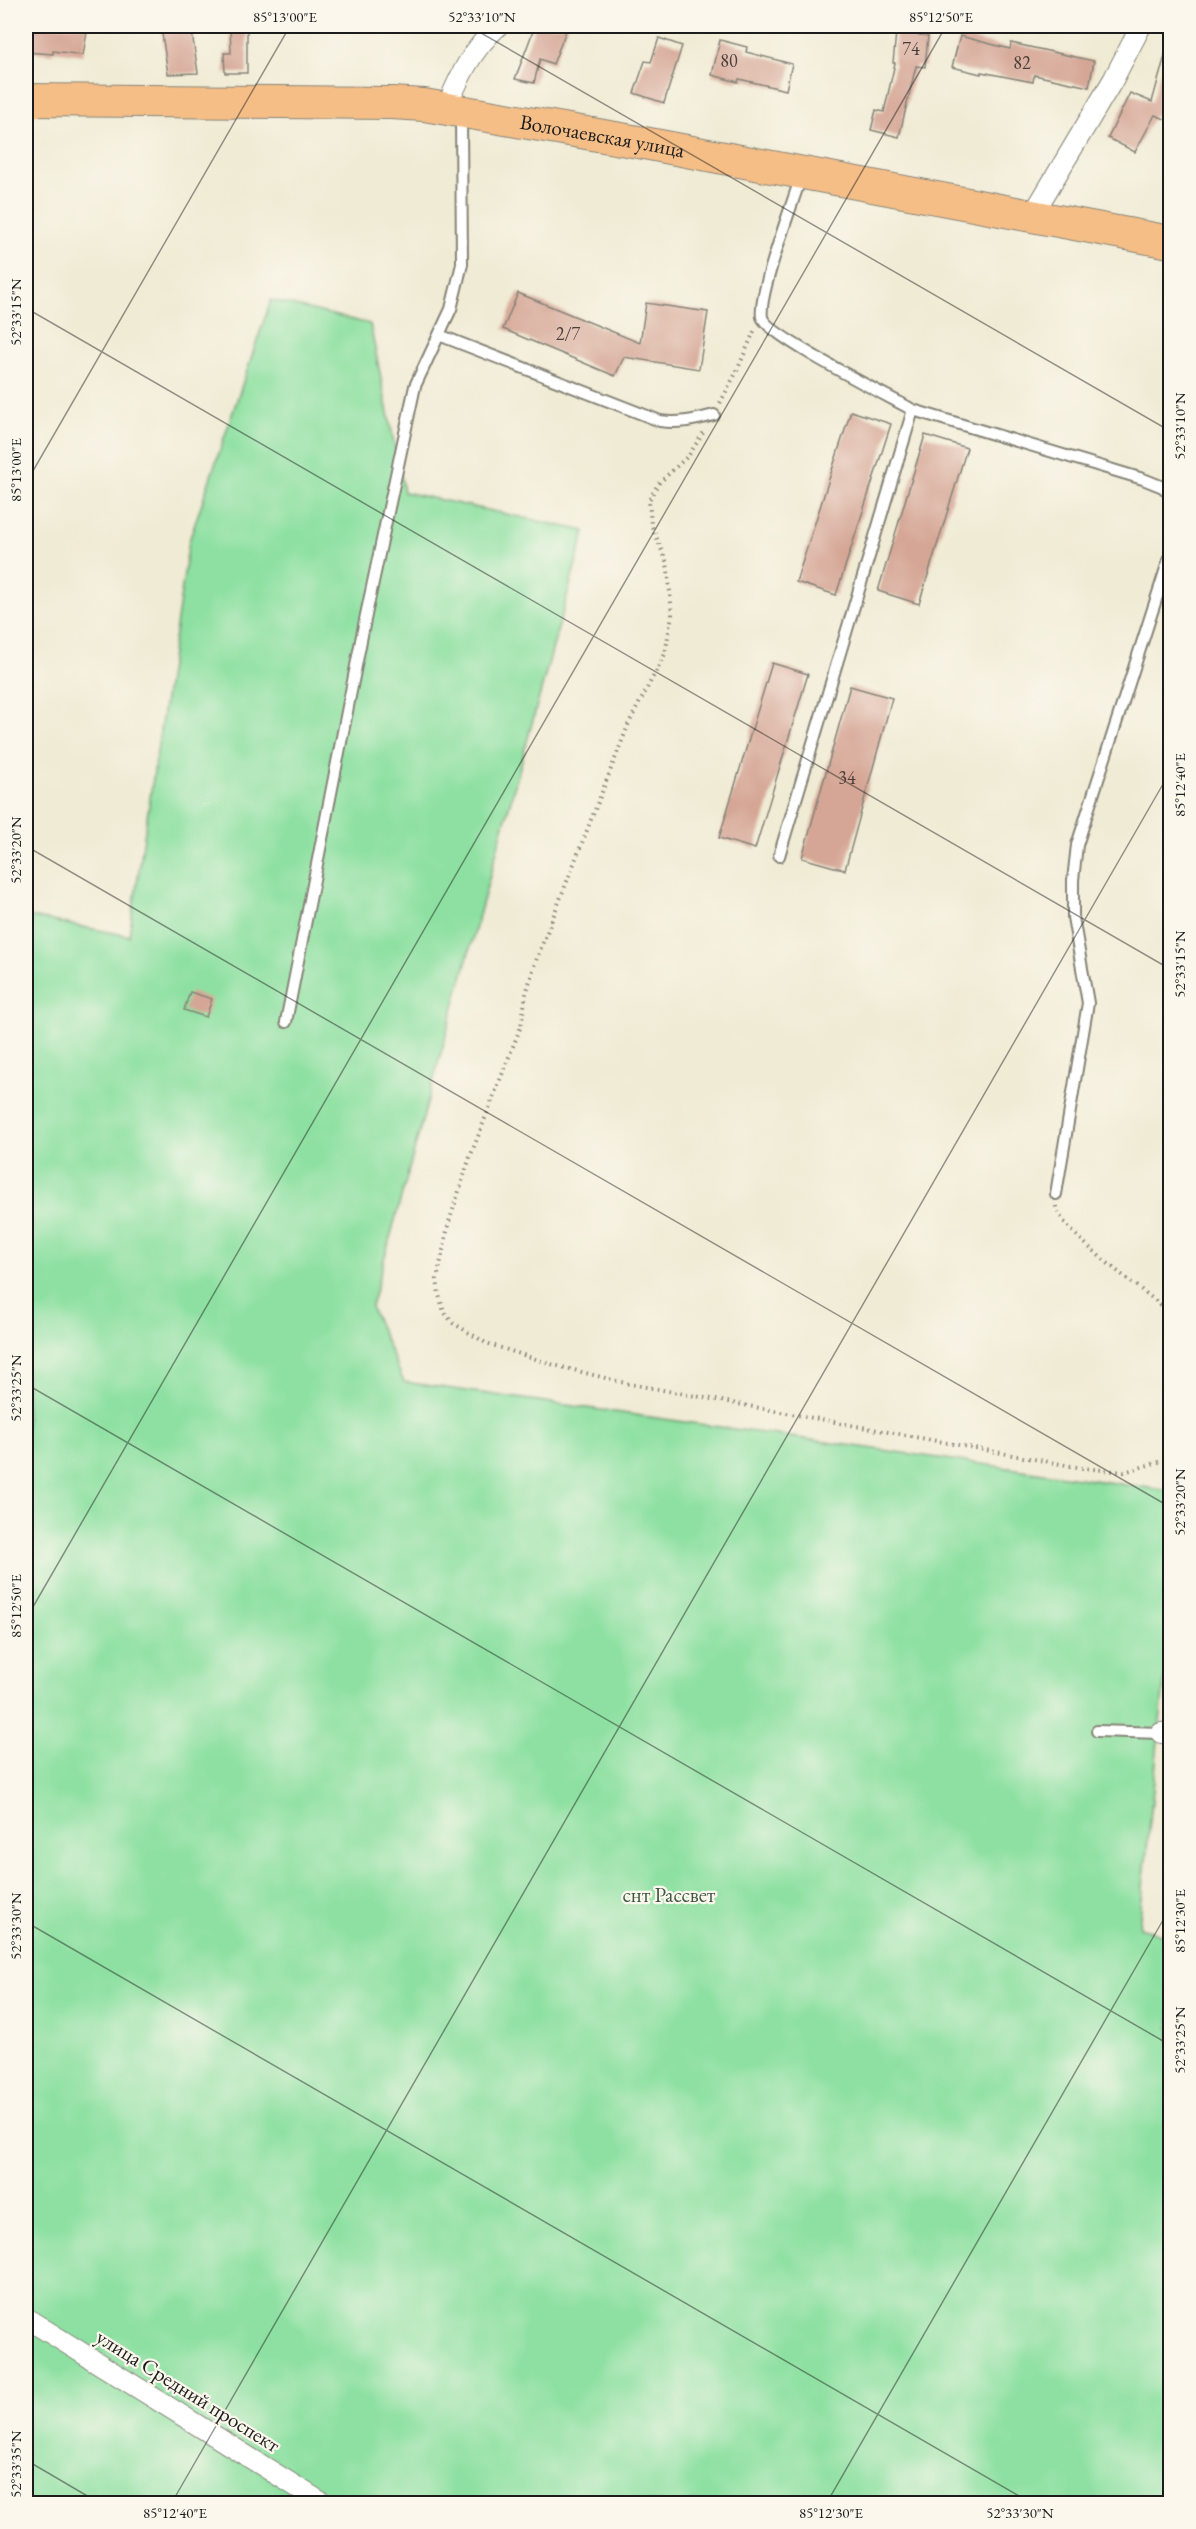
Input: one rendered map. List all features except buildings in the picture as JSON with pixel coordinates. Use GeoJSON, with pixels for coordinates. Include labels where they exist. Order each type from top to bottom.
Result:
{"type":"FeatureCollection","features":[{"type":"Feature","properties":{"kind":"main road","name":"Волочаевская улица"},"geometry":{"type":"LineString","coordinates":[[26,99],[392,103],[454,110],[802,172],[1170,242]]}},
{"type":"Feature","properties":{"kind":"street"},"geometry":{"type":"LineString","coordinates":[[454,110],[464,67],[478,46],[498,26]]}},
{"type":"Feature","properties":{"kind":"street"},"geometry":{"type":"LineString","coordinates":[[1032,216],[1113,80],[1141,26]]}},
{"type":"Feature","properties":{"kind":"street","name":"улица Средний проспект"},"geometry":{"type":"LineString","coordinates":[[26,2318],[324,2504]]}},
{"type":"Feature","properties":{"kind":"lane"},"geometry":{"type":"LineString","coordinates":[[286,1022],[366,615],[415,386],[451,309],[462,264],[454,110]]}},
{"type":"Feature","properties":{"kind":"lane"},"geometry":{"type":"LineString","coordinates":[[802,172],[767,282],[761,310],[763,320],[768,326],[846,374],[913,410],[1143,479],[1163,487],[1170,495]]}},
{"type":"Feature","properties":{"kind":"lane"},"geometry":{"type":"LineString","coordinates":[[439,335],[652,419],[674,423],[714,415]]}},
{"type":"Feature","properties":{"kind":"lane"},"geometry":{"type":"LineString","coordinates":[[779,856],[913,410]]}},
{"type":"Feature","properties":{"kind":"lane"},"geometry":{"type":"LineString","coordinates":[[1056,1194],[1088,1003],[1073,917],[1073,880],[1077,845],[1170,556]]}},
{"type":"Feature","properties":{"kind":"lane"},"geometry":{"type":"LineString","coordinates":[[1097,1731],[1166,1733]]}},
{"type":"Feature","properties":{"kind":"path"},"geometry":{"type":"LineString","coordinates":[[761,310],[736,373],[714,415],[688,455],[658,484],[649,500],[651,524],[667,563],[672,615],[668,644],[661,665],[629,723],[535,963],[526,994],[521,1026],[470,1157],[449,1222],[436,1279],[444,1312],[453,1323],[486,1343],[554,1365],[625,1383],[1082,1468],[1124,1472],[1170,1459]]}},
{"type":"Feature","properties":{"kind":"path"},"geometry":{"type":"LineString","coordinates":[[1056,1194],[1057,1214],[1063,1222],[1170,1312]]}},
{"type":"Feature","properties":{"kind":"green space","name":"снт Рассвет"},"geometry":{"type":"Polygon","coordinates":[[[271,300],[370,324],[404,492],[585,531],[371,1307],[404,1382],[1170,1491],[1170,1624],[1139,1927],[1170,1937],[1170,2503],[26,2503],[26,916],[129,936],[189,541],[271,300]]]}}]}
